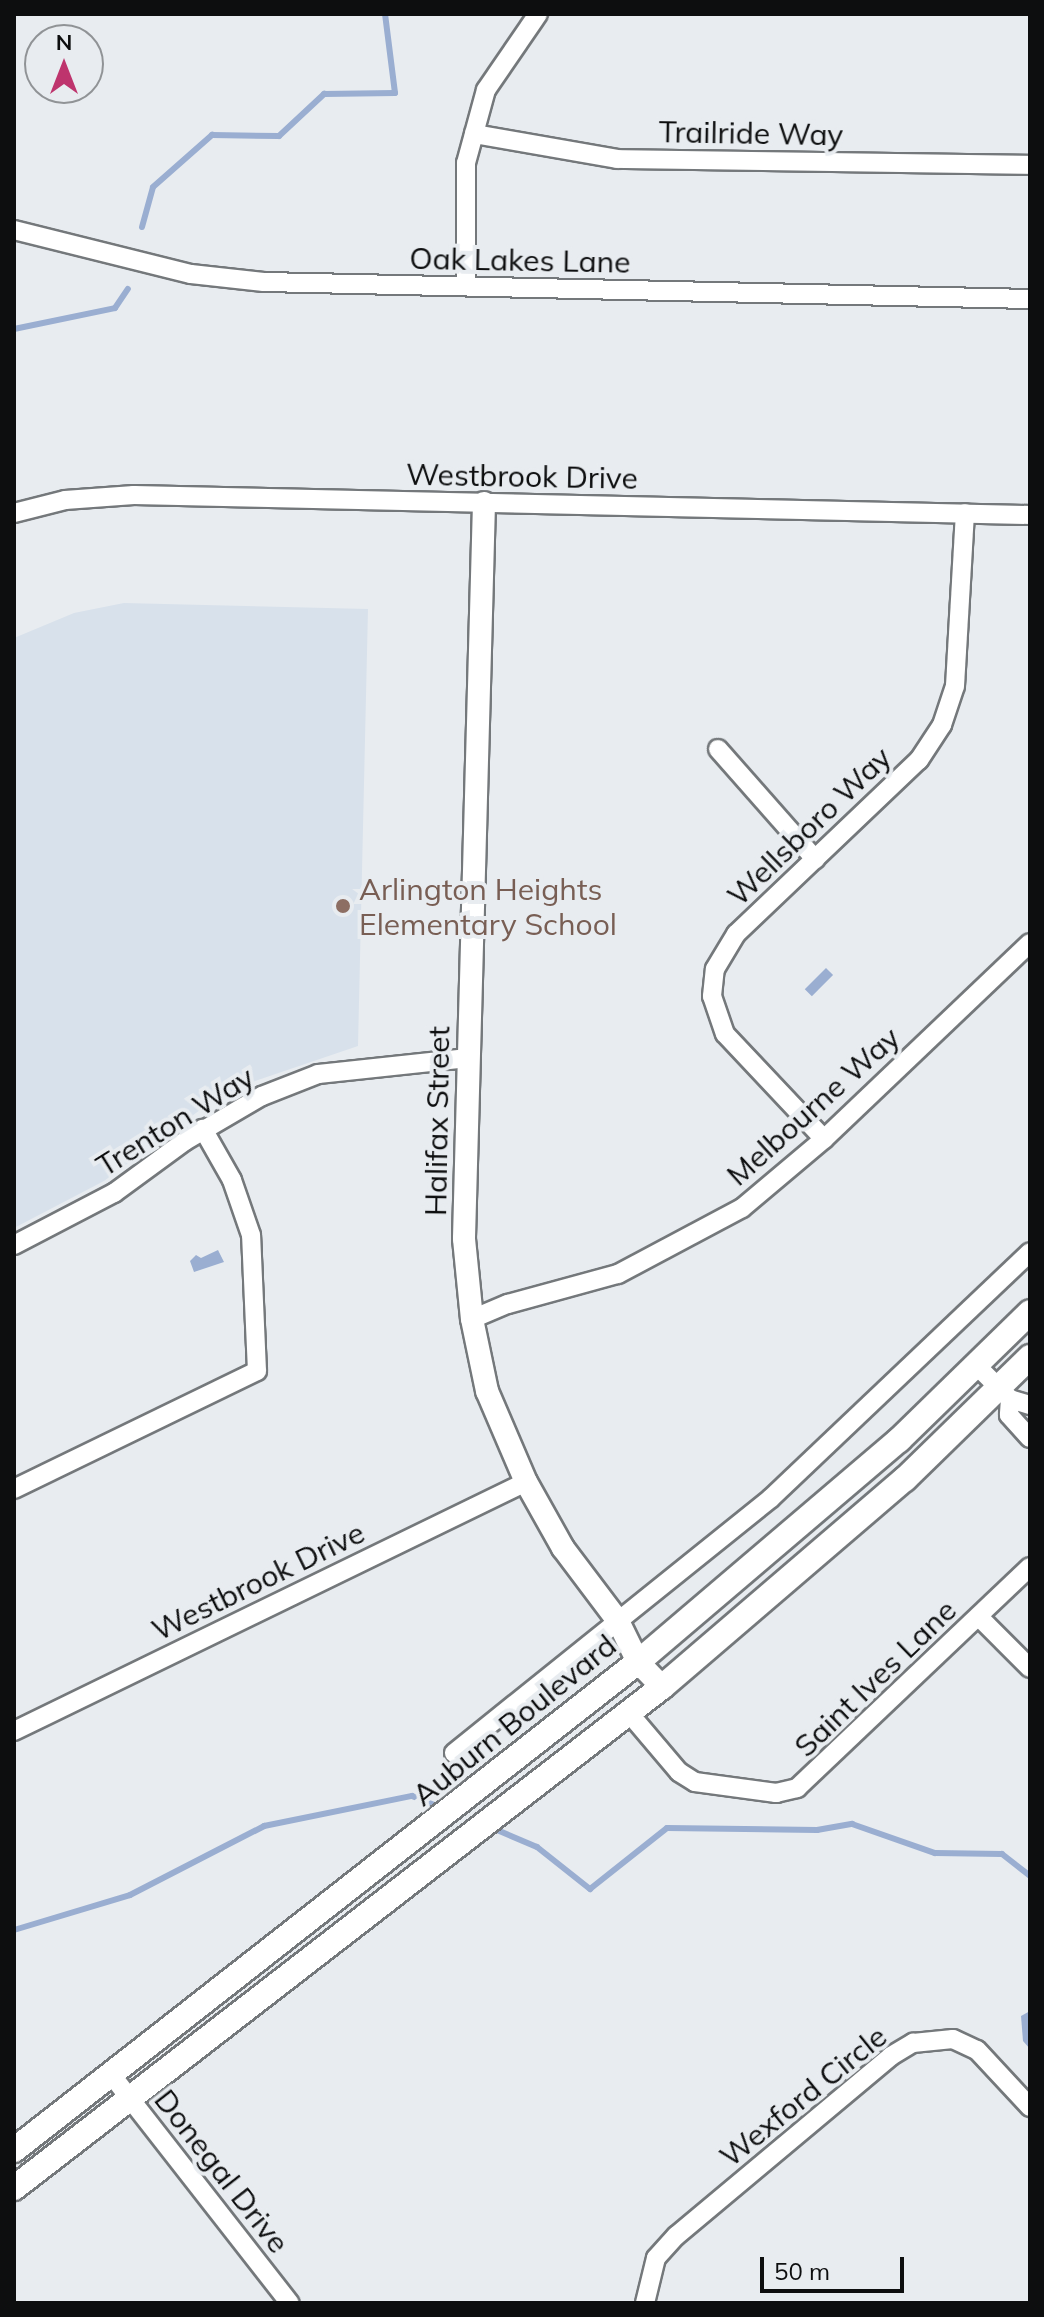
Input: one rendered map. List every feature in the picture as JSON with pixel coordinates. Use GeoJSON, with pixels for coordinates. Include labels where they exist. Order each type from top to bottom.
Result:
{"type":"FeatureCollection","features":[{"type":"Feature","properties":{"kind":"main road","name":"Auburn Boulevard"},"geometry":{"type":"LineString","coordinates":[[14,2150],[638,1662],[899,1440],[1030,1312]]}},
{"type":"Feature","properties":{"kind":"main road","name":"Auburn Boulevard"},"geometry":{"type":"LineString","coordinates":[[14,2188],[128,2096],[662,1687],[1004,1393],[1030,1357]]}},
{"type":"Feature","properties":{"kind":"street"},"geometry":{"type":"LineString","coordinates":[[466,286],[466,163],[486,90],[538,14]]}},
{"type":"Feature","properties":{"kind":"street","name":"Trailride Way"},"geometry":{"type":"LineString","coordinates":[[474,134],[617,159],[1030,165]]}},
{"type":"Feature","properties":{"kind":"street","name":"Oak Lakes Lane"},"geometry":{"type":"LineString","coordinates":[[14,230],[191,274],[264,282],[1030,299]]}},
{"type":"Feature","properties":{"kind":"street","name":"Westbrook Drive"},"geometry":{"type":"LineString","coordinates":[[14,513],[65,500],[134,495],[1030,515]]}},
{"type":"Feature","properties":{"kind":"street","name":"Halifax Street"},"geometry":{"type":"LineString","coordinates":[[484,503],[464,1239],[472,1319],[487,1391],[526,1482],[563,1548],[618,1621],[638,1662],[662,1687]]}},
{"type":"Feature","properties":{"kind":"street","name":"Wellsboro Way"},"geometry":{"type":"LineString","coordinates":[[824,1139],[725,1034],[712,996],[715,969],[727,945],[919,760],[942,725],[957,672],[965,513]]}},
{"type":"Feature","properties":{"kind":"street"},"geometry":{"type":"LineString","coordinates":[[718,749],[815,859]]}},
{"type":"Feature","properties":{"kind":"street","name":"Melbourne Way"},"geometry":{"type":"LineString","coordinates":[[472,1319],[508,1304],[618,1274],[742,1208],[824,1139],[1030,943]]}},
{"type":"Feature","properties":{"kind":"street","name":"Trenton Way"},"geometry":{"type":"LineString","coordinates":[[14,1245],[114,1193],[203,1129],[262,1096],[318,1074],[468,1058]]}},
{"type":"Feature","properties":{"kind":"street"},"geometry":{"type":"LineString","coordinates":[[14,1489],[257,1371],[251,1235],[232,1180],[203,1129]]}},
{"type":"Feature","properties":{"kind":"street"},"geometry":{"type":"LineString","coordinates":[[454,1753],[771,1498],[1030,1252]]}},
{"type":"Feature","properties":{"kind":"street"},"geometry":{"type":"LineString","coordinates":[[976,1365],[1004,1393],[1030,1405]]}},
{"type":"Feature","properties":{"kind":"street"},"geometry":{"type":"LineString","coordinates":[[1004,1393],[1009,1415],[1030,1438]]}},
{"type":"Feature","properties":{"kind":"street","name":"Westbrook Drive"},"geometry":{"type":"LineString","coordinates":[[14,1731],[526,1482]]}},
{"type":"Feature","properties":{"kind":"street","name":"Saint Ives Lane"},"geometry":{"type":"LineString","coordinates":[[629,1713],[679,1772],[695,1782],[776,1793],[797,1788],[1030,1567]]}},
{"type":"Feature","properties":{"kind":"street"},"geometry":{"type":"LineString","coordinates":[[979,1617],[1030,1668]]}},
{"type":"Feature","properties":{"kind":"street","name":"Wexford Circle"},"geometry":{"type":"LineString","coordinates":[[645,2303],[656,2258],[676,2236],[891,2056],[913,2043],[953,2039],[977,2050],[1030,2107]]}},
{"type":"Feature","properties":{"kind":"street","name":"Donegal Drive"},"geometry":{"type":"LineString","coordinates":[[110,2073],[290,2303]]}},
{"type":"Feature","properties":{"kind":"shaded area"},"geometry":{"type":"Polygon","coordinates":[[[124,603],[368,609],[358,1046],[255,1081],[200,1110],[104,1181],[14,1228],[14,638],[74,613],[124,603]]]}},
{"type":"Feature","properties":{"kind":"water"},"geometry":{"type":"Polygon","coordinates":[[[826,968],[833,975],[812,996],[805,989],[826,968]]]}},
{"type":"Feature","properties":{"kind":"water"},"geometry":{"type":"Polygon","coordinates":[[[218,1250],[224,1262],[194,1272],[190,1261],[196,1255],[201,1258],[218,1250]]]}},
{"type":"Feature","properties":{"kind":"water"},"geometry":{"type":"Polygon","coordinates":[[[1030,2011],[1030,2049],[1023,2041],[1021,2016],[1030,2011]]]}},
{"type":"Feature","properties":{"kind":"waterway"},"geometry":{"type":"LineString","coordinates":[[142,227],[153,187],[212,135],[279,136],[324,94],[395,93],[385,14]]}},
{"type":"Feature","properties":{"kind":"waterway"},"geometry":{"type":"LineString","coordinates":[[14,329],[115,308],[128,289]]}},
{"type":"Feature","properties":{"kind":"waterway"},"geometry":{"type":"LineString","coordinates":[[14,1930],[130,1895],[264,1826],[412,1796],[442,1808]]}},
{"type":"Feature","properties":{"kind":"waterway"},"geometry":{"type":"LineString","coordinates":[[490,1827],[537,1847],[590,1889],[667,1828],[817,1830],[852,1824],[935,1853],[1002,1854],[1030,1876]]}},
{"type":"Feature","properties":{"kind":"place","name":"Arlington Heights Elementary School"},"geometry":{"type":"Point","coordinates":[343,906]}}]}
